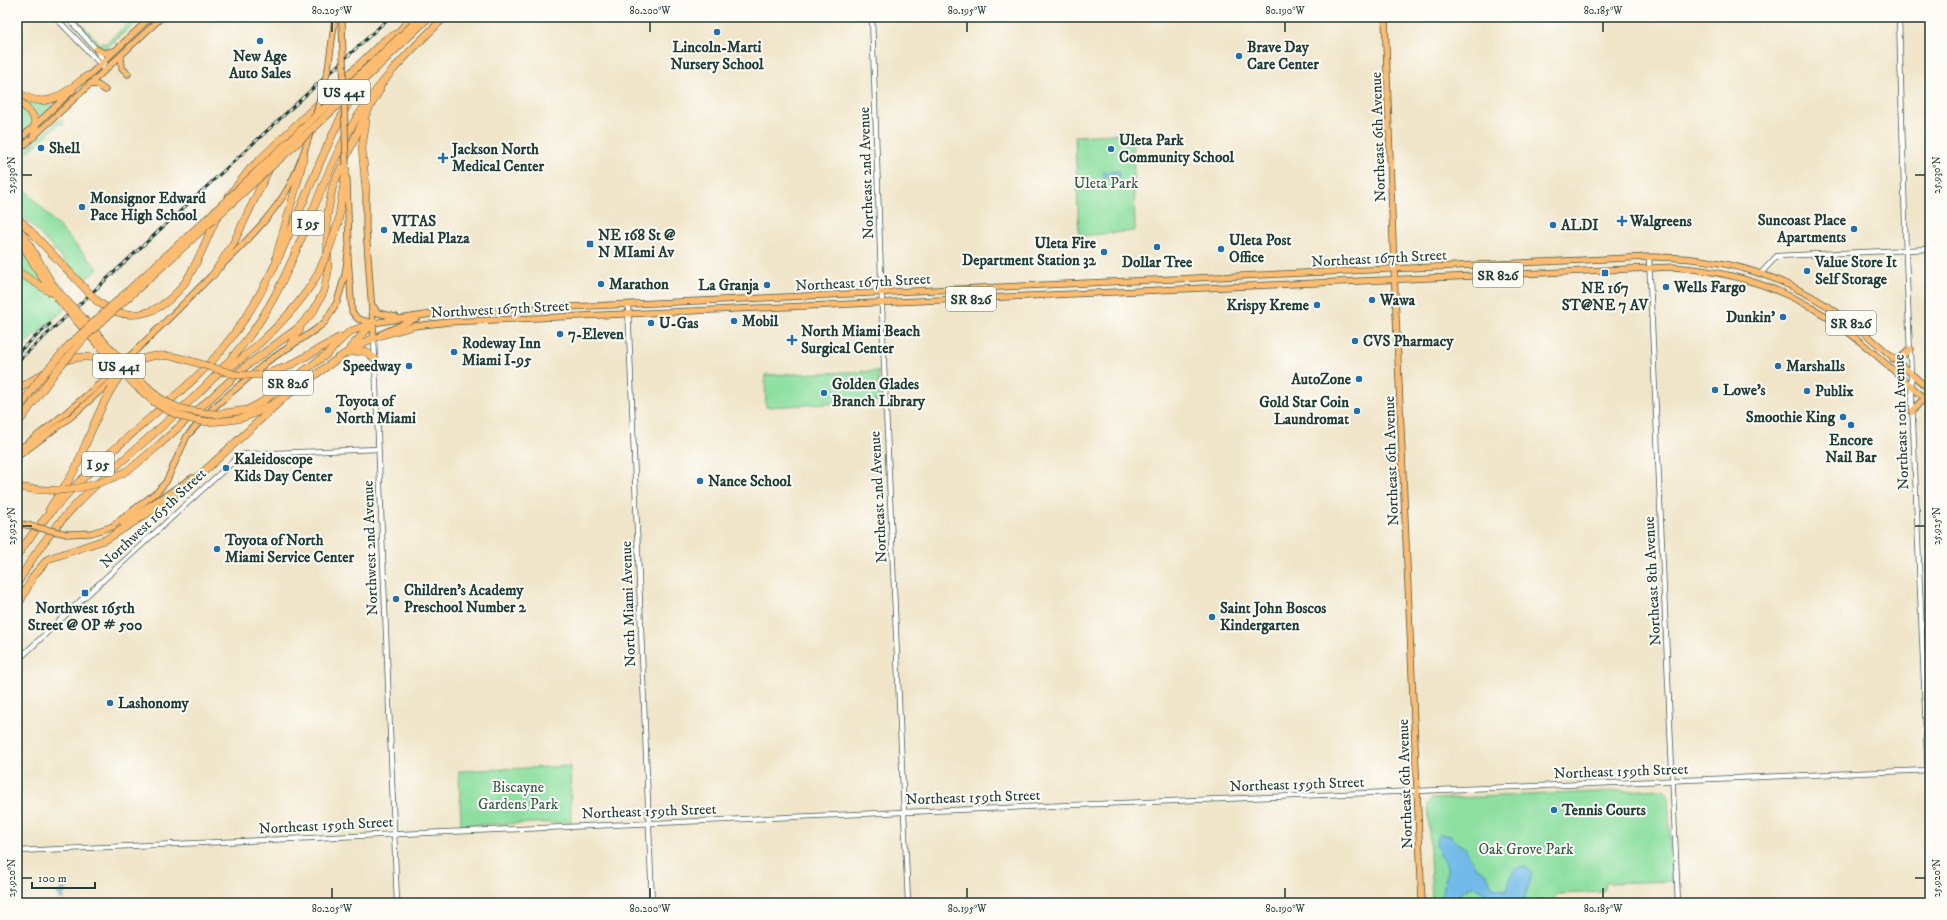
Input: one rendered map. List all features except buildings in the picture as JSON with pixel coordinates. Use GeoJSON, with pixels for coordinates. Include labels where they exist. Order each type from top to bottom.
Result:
{"type":"FeatureCollection","features":[{"type":"Feature","properties":{"kind":"highway","name":"I 95"},"geometry":{"type":"LineString","coordinates":[[17,556],[42,524],[94,468],[207,366],[223,349],[248,315],[275,266],[339,119],[369,68],[396,34],[412,17]]}},
{"type":"Feature","properties":{"kind":"highway"},"geometry":{"type":"LineString","coordinates":[[17,411],[38,381],[69,345],[211,215],[421,17]]}},
{"type":"Feature","properties":{"kind":"highway"},"geometry":{"type":"LineString","coordinates":[[17,425],[56,371],[87,335],[319,123],[429,17]]}},
{"type":"Feature","properties":{"kind":"highway","name":"I 95"},"geometry":{"type":"LineString","coordinates":[[17,585],[38,551],[84,495],[216,377],[248,339],[270,305],[287,272],[343,143],[368,99],[414,46],[445,17]]}},
{"type":"Feature","properties":{"kind":"highway"},"geometry":{"type":"LineString","coordinates":[[17,220],[97,301],[117,313],[135,315],[153,310],[168,300],[181,287],[191,273],[219,213],[233,190],[250,169],[386,39],[396,34]]}},
{"type":"Feature","properties":{"kind":"highway"},"geometry":{"type":"LineString","coordinates":[[17,92],[34,101],[50,101],[87,76]]}},
{"type":"Feature","properties":{"kind":"highway"},"geometry":{"type":"LineString","coordinates":[[290,345],[317,305],[326,284],[329,265],[328,213],[333,185],[383,81]]}},
{"type":"Feature","properties":{"kind":"highway"},"geometry":{"type":"LineString","coordinates":[[17,99],[34,117],[36,124],[34,136]]}},
{"type":"Feature","properties":{"kind":"highway"},"geometry":{"type":"LineString","coordinates":[[366,191],[362,148],[369,110]]}},
{"type":"Feature","properties":{"kind":"highway"},"geometry":{"type":"LineString","coordinates":[[213,275],[234,242],[271,164],[297,125]]}},
{"type":"Feature","properties":{"kind":"highway"},"geometry":{"type":"LineString","coordinates":[[275,266],[276,252],[291,205],[304,155]]}},
{"type":"Feature","properties":{"kind":"highway"},"geometry":{"type":"LineString","coordinates":[[216,377],[235,364],[280,325],[299,303],[316,277],[338,223],[346,168]]}},
{"type":"Feature","properties":{"kind":"highway","name":"SR 826"},"geometry":{"type":"LineString","coordinates":[[17,220],[52,284],[62,299],[116,364],[138,383]]}},
{"type":"Feature","properties":{"kind":"highway"},"geometry":{"type":"LineString","coordinates":[[17,236],[29,258],[54,295]]}},
{"type":"Feature","properties":{"kind":"highway","name":"SR 826"},"geometry":{"type":"LineString","coordinates":[[17,271],[62,299]]}},
{"type":"Feature","properties":{"kind":"highway"},"geometry":{"type":"LineString","coordinates":[[17,487],[53,491],[79,488],[100,483],[123,473],[150,453],[245,367],[298,328],[307,319]]}},
{"type":"Feature","properties":{"kind":"highway"},"geometry":{"type":"LineString","coordinates":[[347,352],[373,323]]}},
{"type":"Feature","properties":{"kind":"highway","name":"SR 826"},"geometry":{"type":"LineString","coordinates":[[155,399],[177,408],[193,412],[217,414],[242,412],[262,402],[327,354],[348,332],[373,323]]}},
{"type":"Feature","properties":{"kind":"highway"},"geometry":{"type":"LineString","coordinates":[[42,524],[55,500],[71,478],[109,393],[129,366],[138,361],[160,355],[175,356],[237,376],[262,375],[289,366],[348,332]]}},
{"type":"Feature","properties":{"kind":"highway","name":"SR 826"},"geometry":{"type":"LineString","coordinates":[[110,357],[166,410],[183,417],[209,422],[241,418],[287,395],[347,352],[374,338]]}},
{"type":"Feature","properties":{"kind":"highway"},"geometry":{"type":"LineString","coordinates":[[347,352],[365,351],[375,359]]}},
{"type":"Feature","properties":{"kind":"highway"},"geometry":{"type":"LineString","coordinates":[[17,390],[55,364],[72,358],[89,356],[110,357]]}},
{"type":"Feature","properties":{"kind":"highway"},"geometry":{"type":"LineString","coordinates":[[17,607],[34,575],[48,560],[107,539],[167,501],[199,476],[287,395]]}},
{"type":"Feature","properties":{"kind":"main road"},"geometry":{"type":"LineString","coordinates":[[17,142],[151,17]]}},
{"type":"Feature","properties":{"kind":"main road"},"geometry":{"type":"LineString","coordinates":[[17,152],[162,17]]}},
{"type":"Feature","properties":{"kind":"main road","name":"US 441"},"geometry":{"type":"LineString","coordinates":[[17,452],[97,386],[174,315],[219,270],[270,214],[287,189],[304,155],[328,69],[334,17]]}},
{"type":"Feature","properties":{"kind":"main road","name":"Northeast 6th Avenue"},"geometry":{"type":"LineString","coordinates":[[1385,17],[1394,279],[1422,903]]}},
{"type":"Feature","properties":{"kind":"main road","name":"US 441"},"geometry":{"type":"LineString","coordinates":[[19,524],[67,534],[91,533],[111,527],[157,492],[166,482],[187,436],[213,408],[256,370],[290,345],[322,326],[332,311],[344,283],[348,256],[342,18]]}},
{"type":"Feature","properties":{"kind":"main road"},"geometry":{"type":"LineString","coordinates":[[96,49],[104,53],[116,50]]}},
{"type":"Feature","properties":{"kind":"main road"},"geometry":{"type":"LineString","coordinates":[[120,56],[122,68],[128,74]]}},
{"type":"Feature","properties":{"kind":"main road"},"geometry":{"type":"LineString","coordinates":[[90,84],[98,85],[105,90]]}},
{"type":"Feature","properties":{"kind":"main road","name":"Northwest 2nd Avenue"},"geometry":{"type":"LineString","coordinates":[[366,191],[367,236],[374,338]]}},
{"type":"Feature","properties":{"kind":"main road"},"geometry":{"type":"LineString","coordinates":[[348,256],[352,312],[358,319],[373,323]]}},
{"type":"Feature","properties":{"kind":"main road","name":"Northeast 167th Street"},"geometry":{"type":"LineString","coordinates":[[628,305],[1649,258],[1707,260],[1761,273]]}},
{"type":"Feature","properties":{"kind":"main road"},"geometry":{"type":"LineString","coordinates":[[1522,274],[1525,268],[1531,263]]}},
{"type":"Feature","properties":{"kind":"main road"},"geometry":{"type":"LineString","coordinates":[[1500,274],[1514,269],[1519,264]]}},
{"type":"Feature","properties":{"kind":"main road","name":"Northeast 167th Street"},"geometry":{"type":"LineString","coordinates":[[628,314],[1139,292],[1650,267],[1708,270],[1748,279]]}},
{"type":"Feature","properties":{"kind":"main road"},"geometry":{"type":"LineString","coordinates":[[1748,279],[1761,273]]}},
{"type":"Feature","properties":{"kind":"main road","name":"SR 826"},"geometry":{"type":"LineString","coordinates":[[1761,273],[1802,291],[1820,301],[1849,321],[1930,390]]}},
{"type":"Feature","properties":{"kind":"main road"},"geometry":{"type":"LineString","coordinates":[[1266,285],[1271,279],[1280,275]]}},
{"type":"Feature","properties":{"kind":"main road"},"geometry":{"type":"LineString","coordinates":[[1252,286],[1266,276]]}},
{"type":"Feature","properties":{"kind":"main road","name":"SR 826"},"geometry":{"type":"LineString","coordinates":[[1748,279],[1782,292],[1827,317],[1929,402]]}},
{"type":"Feature","properties":{"kind":"main road"},"geometry":{"type":"LineString","coordinates":[[1139,292],[1142,286],[1152,281]]}},
{"type":"Feature","properties":{"kind":"main road"},"geometry":{"type":"LineString","coordinates":[[1121,292],[1134,286],[1138,282]]}},
{"type":"Feature","properties":{"kind":"main road"},"geometry":{"type":"LineString","coordinates":[[992,298],[1007,292],[1010,287]]}},
{"type":"Feature","properties":{"kind":"main road"},"geometry":{"type":"LineString","coordinates":[[1011,297],[1014,292],[1026,287]]}},
{"type":"Feature","properties":{"kind":"main road"},"geometry":{"type":"LineString","coordinates":[[755,309],[760,303],[771,298]]}},
{"type":"Feature","properties":{"kind":"main road"},"geometry":{"type":"LineString","coordinates":[[742,309],[751,304],[755,299]]}},
{"type":"Feature","properties":{"kind":"main road"},"geometry":{"type":"LineString","coordinates":[[372,303],[378,313],[400,318]]}},
{"type":"Feature","properties":{"kind":"main road","name":"Northwest 167th Street"},"geometry":{"type":"LineString","coordinates":[[373,323],[428,314],[628,305]]}},
{"type":"Feature","properties":{"kind":"main road"},"geometry":{"type":"LineString","coordinates":[[501,320],[515,310]]}},
{"type":"Feature","properties":{"kind":"main road"},"geometry":{"type":"LineString","coordinates":[[374,338],[387,330],[428,314]]}},
{"type":"Feature","properties":{"kind":"main road","name":"Northwest 167th Street"},"geometry":{"type":"LineString","coordinates":[[374,338],[396,331],[432,324],[628,314]]}},
{"type":"Feature","properties":{"kind":"main road"},"geometry":{"type":"LineString","coordinates":[[1893,359],[1900,358],[1910,349]]}},
{"type":"Feature","properties":{"kind":"main road"},"geometry":{"type":"LineString","coordinates":[[17,452],[72,416],[129,366]]}},
{"type":"Feature","properties":{"kind":"main road"},"geometry":{"type":"LineString","coordinates":[[1912,412],[1920,402],[1929,402]]}},
{"type":"Feature","properties":{"kind":"main road"},"geometry":{"type":"LineString","coordinates":[[111,527],[132,517],[204,470]]}},
{"type":"Feature","properties":{"kind":"street"},"geometry":{"type":"LineString","coordinates":[[55,17],[102,62]]}},
{"type":"Feature","properties":{"kind":"street"},"geometry":{"type":"LineString","coordinates":[[66,17],[96,49],[106,70]]}},
{"type":"Feature","properties":{"kind":"street","name":"Northeast 2nd Avenue"},"geometry":{"type":"LineString","coordinates":[[872,17],[882,303],[908,903]]}},
{"type":"Feature","properties":{"kind":"street","name":"Northeast 10th Avenue"},"geometry":{"type":"LineString","coordinates":[[1899,17],[1912,412],[1929,770],[1930,826]]}},
{"type":"Feature","properties":{"kind":"street"},"geometry":{"type":"LineString","coordinates":[[1761,273],[1778,256],[1930,249]]}},
{"type":"Feature","properties":{"kind":"street","name":"Northeast 8th Avenue"},"geometry":{"type":"LineString","coordinates":[[1649,258],[1678,903]]}},
{"type":"Feature","properties":{"kind":"street","name":"North Miami Avenue"},"geometry":{"type":"LineString","coordinates":[[628,305],[652,903]]}},
{"type":"Feature","properties":{"kind":"street","name":"Northwest 2nd Avenue"},"geometry":{"type":"LineString","coordinates":[[374,338],[397,903]]}},
{"type":"Feature","properties":{"kind":"street","name":"Northwest 165th Street"},"geometry":{"type":"LineString","coordinates":[[17,661],[228,464],[239,456],[247,454],[378,449]]}},
{"type":"Feature","properties":{"kind":"street","name":"Northeast 159th Street"},"geometry":{"type":"LineString","coordinates":[[17,851],[904,812],[1673,782],[1929,770]]}},
{"type":"Feature","properties":{"kind":"green space"},"geometry":{"type":"Polygon","coordinates":[[[73,17],[80,17],[78,20],[100,44],[103,42],[106,44],[135,17],[143,17],[104,50],[99,48],[99,46],[73,17]]]}},
{"type":"Feature","properties":{"kind":"green space"},"geometry":{"type":"Polygon","coordinates":[[[18,96],[35,103],[53,105],[38,117],[18,96]]]}},
{"type":"Feature","properties":{"kind":"green space"},"geometry":{"type":"Polygon","coordinates":[[[17,102],[33,121],[17,138],[17,102]]]}},
{"type":"Feature","properties":{"kind":"green space"},"geometry":{"type":"Polygon","coordinates":[[[60,118],[63,121],[63,126],[60,123],[28,152],[26,150],[60,118]]]}},
{"type":"Feature","properties":{"kind":"green space","name":"Uleta Park"},"geometry":{"type":"Polygon","coordinates":[[[1133,133],[1135,231],[1079,236],[1075,136],[1133,133]]]}},
{"type":"Feature","properties":{"kind":"green space"},"geometry":{"type":"Polygon","coordinates":[[[17,181],[98,269],[83,281],[17,209],[17,181]]]}},
{"type":"Feature","properties":{"kind":"green space"},"geometry":{"type":"Polygon","coordinates":[[[17,249],[55,278],[74,301],[17,351],[17,249]]]}},
{"type":"Feature","properties":{"kind":"green space"},"geometry":{"type":"Polygon","coordinates":[[[878,371],[880,401],[766,407],[765,375],[878,371]]]}},
{"type":"Feature","properties":{"kind":"green space","name":"Biscayne Gardens Park"},"geometry":{"type":"Polygon","coordinates":[[[570,766],[571,822],[461,825],[459,771],[570,766]]]}},
{"type":"Feature","properties":{"kind":"green space","name":"Oak Grove Park"},"geometry":{"type":"Polygon","coordinates":[[[1664,789],[1668,794],[1672,881],[1606,883],[1604,892],[1558,894],[1554,898],[1554,903],[1432,903],[1428,804],[1432,799],[1664,789]]]}},
{"type":"Feature","properties":{"kind":"water"},"geometry":{"type":"Polygon","coordinates":[[[1119,171],[1119,177],[1104,178],[1104,172],[1119,171]]]}},
{"type":"Feature","properties":{"kind":"water"},"geometry":{"type":"Polygon","coordinates":[[[1441,834],[1451,836],[1454,841],[1465,847],[1476,868],[1485,873],[1493,887],[1507,891],[1510,878],[1515,869],[1521,867],[1527,868],[1532,874],[1523,903],[1485,903],[1486,894],[1476,888],[1471,887],[1464,890],[1453,902],[1442,902],[1441,898],[1447,869],[1436,843],[1437,838],[1441,834]]]}},
{"type":"Feature","properties":{"kind":"water"},"geometry":{"type":"Polygon","coordinates":[[[62,889],[66,889],[66,893],[63,893],[64,899],[59,899],[57,893],[62,889]]]}},
{"type":"Feature","properties":{"kind":"railway"},"geometry":{"type":"LineString","coordinates":[[17,362],[390,17]]}},
{"type":"Feature","properties":{"kind":"railway"},"geometry":{"type":"LineString","coordinates":[[17,353],[50,324]]}},
{"type":"Feature","properties":{"kind":"place","name":"Lincoln-Marti Nursery School"},"geometry":{"type":"Point","coordinates":[717,32]}},
{"type":"Feature","properties":{"kind":"place","name":"New Age Auto Sales"},"geometry":{"type":"Point","coordinates":[260,41]}},
{"type":"Feature","properties":{"kind":"place","name":"Brave Day Care Center"},"geometry":{"type":"Point","coordinates":[1239,56]}},
{"type":"Feature","properties":{"kind":"place","name":"Shell"},"geometry":{"type":"Point","coordinates":[41,148]}},
{"type":"Feature","properties":{"kind":"place","name":"Uleta Park Community School"},"geometry":{"type":"Point","coordinates":[1111,149]}},
{"type":"Feature","properties":{"kind":"place","name":"Jackson North Medical Center"},"geometry":{"type":"Point","coordinates":[443,158]}},
{"type":"Feature","properties":{"kind":"place","name":"Monsignor Edward Pace High School"},"geometry":{"type":"Point","coordinates":[82,207]}},
{"type":"Feature","properties":{"kind":"place","name":"Walgreens"},"geometry":{"type":"Point","coordinates":[1622,221]}},
{"type":"Feature","properties":{"kind":"place","name":"ALDI"},"geometry":{"type":"Point","coordinates":[1553,225]}},
{"type":"Feature","properties":{"kind":"place","name":"Suncoast Place Apartments"},"geometry":{"type":"Point","coordinates":[1854,229]}},
{"type":"Feature","properties":{"kind":"place","name":"VITAS Medial Plaza"},"geometry":{"type":"Point","coordinates":[384,230]}},
{"type":"Feature","properties":{"kind":"place","name":"NE 168 St @ N MIami Av"},"geometry":{"type":"Point","coordinates":[590,244]}},
{"type":"Feature","properties":{"kind":"place","name":"Dollar Tree"},"geometry":{"type":"Point","coordinates":[1157,247]}},
{"type":"Feature","properties":{"kind":"place","name":"Uleta Post Office"},"geometry":{"type":"Point","coordinates":[1221,249]}},
{"type":"Feature","properties":{"kind":"place","name":"Uleta Fire Department Station 32"},"geometry":{"type":"Point","coordinates":[1104,252]}},
{"type":"Feature","properties":{"kind":"place","name":"Value Store It Self Storage"},"geometry":{"type":"Point","coordinates":[1807,271]}},
{"type":"Feature","properties":{"kind":"place","name":"NE 167 ST@NE 7 AV"},"geometry":{"type":"Point","coordinates":[1605,273]}},
{"type":"Feature","properties":{"kind":"place","name":"Marathon"},"geometry":{"type":"Point","coordinates":[601,284]}},
{"type":"Feature","properties":{"kind":"place","name":"La Granja"},"geometry":{"type":"Point","coordinates":[767,285]}},
{"type":"Feature","properties":{"kind":"place","name":"Wells Fargo"},"geometry":{"type":"Point","coordinates":[1666,287]}},
{"type":"Feature","properties":{"kind":"place","name":"Wawa"},"geometry":{"type":"Point","coordinates":[1372,300]}},
{"type":"Feature","properties":{"kind":"place","name":"Krispy Kreme"},"geometry":{"type":"Point","coordinates":[1317,305]}},
{"type":"Feature","properties":{"kind":"place","name":"Dunkin'"},"geometry":{"type":"Point","coordinates":[1783,317]}},
{"type":"Feature","properties":{"kind":"place","name":"Mobil"},"geometry":{"type":"Point","coordinates":[734,321]}},
{"type":"Feature","properties":{"kind":"place","name":"U-Gas"},"geometry":{"type":"Point","coordinates":[651,323]}},
{"type":"Feature","properties":{"kind":"place","name":"7-Eleven"},"geometry":{"type":"Point","coordinates":[560,334]}},
{"type":"Feature","properties":{"kind":"place","name":"North Miami Beach Surgical Center"},"geometry":{"type":"Point","coordinates":[792,340]}},
{"type":"Feature","properties":{"kind":"place","name":"CVS Pharmacy"},"geometry":{"type":"Point","coordinates":[1355,341]}},
{"type":"Feature","properties":{"kind":"place","name":"Rodeway Inn Miami I-95"},"geometry":{"type":"Point","coordinates":[454,352]}},
{"type":"Feature","properties":{"kind":"place","name":"Speedway"},"geometry":{"type":"Point","coordinates":[409,366]}},
{"type":"Feature","properties":{"kind":"place","name":"Marshalls"},"geometry":{"type":"Point","coordinates":[1778,366]}},
{"type":"Feature","properties":{"kind":"place","name":"AutoZone"},"geometry":{"type":"Point","coordinates":[1359,379]}},
{"type":"Feature","properties":{"kind":"place","name":"Lowe's"},"geometry":{"type":"Point","coordinates":[1715,390]}},
{"type":"Feature","properties":{"kind":"place","name":"Publix"},"geometry":{"type":"Point","coordinates":[1807,391]}},
{"type":"Feature","properties":{"kind":"place","name":"Golden Glades Branch Library"},"geometry":{"type":"Point","coordinates":[824,393]}},
{"type":"Feature","properties":{"kind":"place","name":"Toyota of North Miami"},"geometry":{"type":"Point","coordinates":[328,410]}},
{"type":"Feature","properties":{"kind":"place","name":"Gold Star Coin Laundromat"},"geometry":{"type":"Point","coordinates":[1357,411]}},
{"type":"Feature","properties":{"kind":"place","name":"Smoothie King"},"geometry":{"type":"Point","coordinates":[1843,417]}},
{"type":"Feature","properties":{"kind":"place","name":"Encore Nail Bar"},"geometry":{"type":"Point","coordinates":[1851,425]}},
{"type":"Feature","properties":{"kind":"place","name":"Kaleidoscope Kids Day Center"},"geometry":{"type":"Point","coordinates":[226,468]}},
{"type":"Feature","properties":{"kind":"place","name":"Nance School"},"geometry":{"type":"Point","coordinates":[700,481]}},
{"type":"Feature","properties":{"kind":"place","name":"Toyota of North Miami Service Center"},"geometry":{"type":"Point","coordinates":[217,549]}},
{"type":"Feature","properties":{"kind":"place","name":"Northwest 165th Street @ OP # 500"},"geometry":{"type":"Point","coordinates":[85,593]}},
{"type":"Feature","properties":{"kind":"place","name":"Children's Academy Preschool Number 2"},"geometry":{"type":"Point","coordinates":[396,599]}},
{"type":"Feature","properties":{"kind":"place","name":"Saint John Boscos Kindergarten"},"geometry":{"type":"Point","coordinates":[1212,617]}},
{"type":"Feature","properties":{"kind":"place","name":"Lashonomy"},"geometry":{"type":"Point","coordinates":[110,703]}},
{"type":"Feature","properties":{"kind":"place","name":"Tennis Courts"},"geometry":{"type":"Point","coordinates":[1554,810]}}]}
